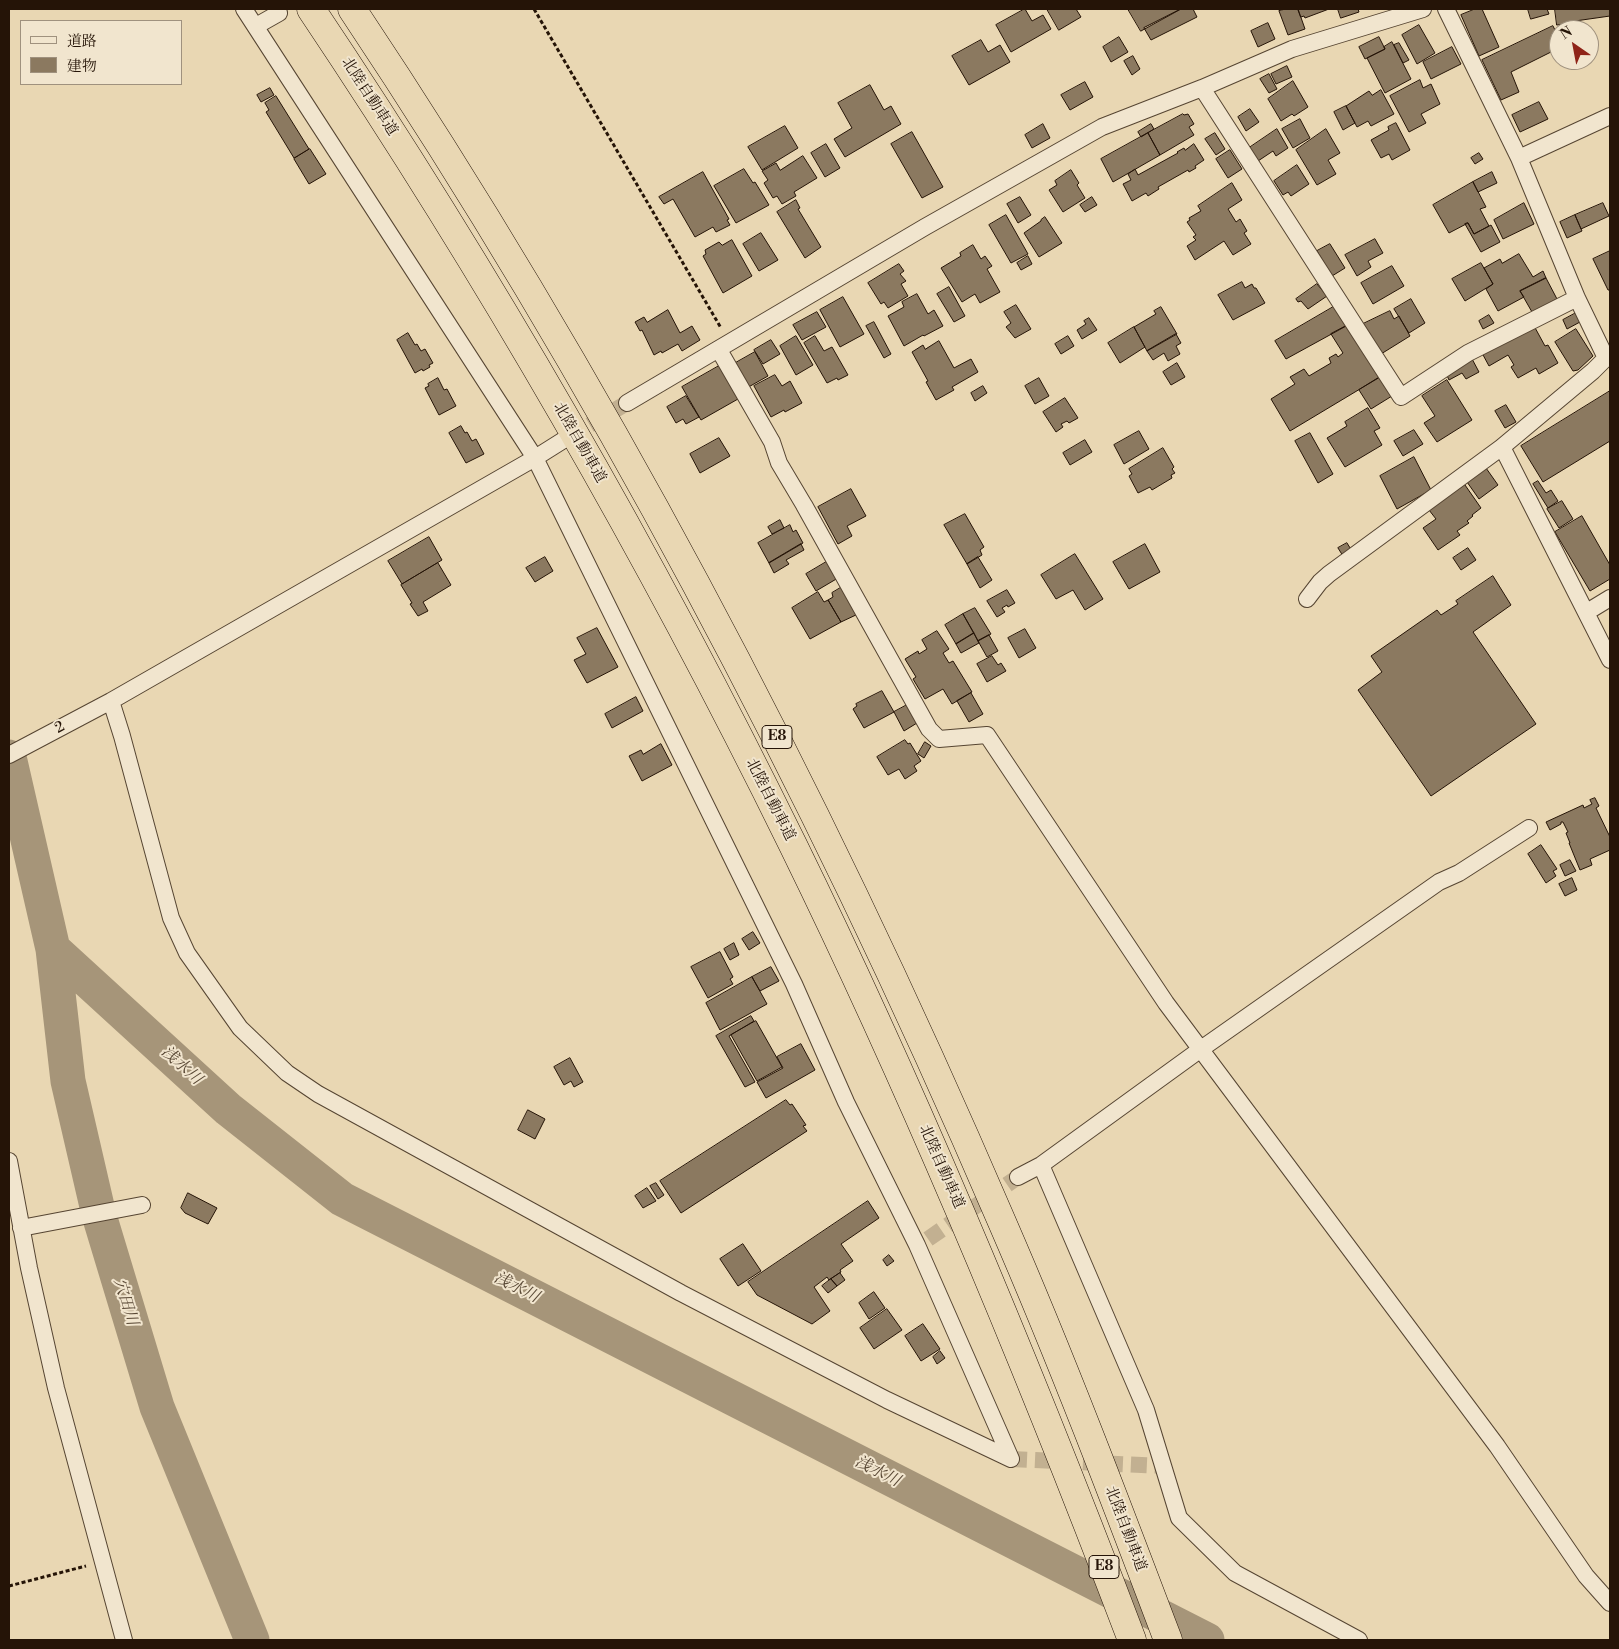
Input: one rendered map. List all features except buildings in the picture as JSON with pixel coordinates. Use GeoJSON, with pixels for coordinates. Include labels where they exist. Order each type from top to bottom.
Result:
{"type":"FeatureCollection","features":[{"type":"Feature","properties":{"kind":"highway","name":"北陸自動車道"},"geometry":{"type":"LineString","coordinates":[[311,9],[405,153],[473,262],[606,490],[733,726],[794,846],[913,1104],[1024,1363],[1132,1640]]}},
{"type":"Feature","properties":{"kind":"highway","name":"北陸自動車道"},"geometry":{"type":"LineString","coordinates":[[352,9],[482,212],[571,359],[692,575],[824,831],[875,938],[976,1161],[1059,1358],[1168,1640]]}},
{"type":"Feature","properties":{"kind":"street"},"geometry":{"type":"LineString","coordinates":[[111,701],[171,918],[187,953],[240,1028],[287,1073],[318,1094],[681,1293],[886,1400],[1012,1459],[922,1242],[846,1102],[794,984],[535,458],[244,9]]}},
{"type":"Feature","properties":{"kind":"street"},"geometry":{"type":"LineString","coordinates":[[627,403],[925,227],[1102,127],[1202,88],[1292,49],[1423,9]]}},
{"type":"Feature","properties":{"kind":"street"},"geometry":{"type":"LineString","coordinates":[[1307,599],[1328,574],[1502,448],[1606,358],[1577,298],[1519,158],[1446,9]]}},
{"type":"Feature","properties":{"kind":"street"},"geometry":{"type":"LineString","coordinates":[[256,26],[279,13]]}},
{"type":"Feature","properties":{"kind":"street"},"geometry":{"type":"LineString","coordinates":[[1202,88],[1401,397],[1468,353],[1577,298]]}},
{"type":"Feature","properties":{"kind":"street"},"geometry":{"type":"LineString","coordinates":[[1519,158],[1610,116]]}},
{"type":"Feature","properties":{"kind":"street"},"geometry":{"type":"LineString","coordinates":[[724,346],[772,442],[779,463],[929,729],[939,739],[987,735],[1166,1003],[1497,1446],[1586,1576],[1610,1604]]}},
{"type":"Feature","properties":{"kind":"street","name":"2"},"geometry":{"type":"LineString","coordinates":[[9,755],[111,701],[562,441]]}},
{"type":"Feature","properties":{"kind":"street"},"geometry":{"type":"LineString","coordinates":[[1502,448],[1610,660]]}},
{"type":"Feature","properties":{"kind":"street"},"geometry":{"type":"LineString","coordinates":[[1587,612],[1610,598]]}},
{"type":"Feature","properties":{"kind":"street"},"geometry":{"type":"LineString","coordinates":[[1018,1176],[1041,1165],[1201,1049],[1439,882],[1459,873],[1529,828]]}},
{"type":"Feature","properties":{"kind":"street"},"geometry":{"type":"LineString","coordinates":[[9,1161],[25,1227],[56,1388],[124,1640]]}},
{"type":"Feature","properties":{"kind":"street"},"geometry":{"type":"LineString","coordinates":[[1041,1165],[1146,1410],[1179,1518],[1235,1573],[1359,1640]]}},
{"type":"Feature","properties":{"kind":"street"},"geometry":{"type":"LineString","coordinates":[[25,1227],[142,1204]]}},
{"type":"Feature","properties":{"kind":"path"},"geometry":{"type":"LineString","coordinates":[[534,9],[724,346]]}},
{"type":"Feature","properties":{"kind":"path"},"geometry":{"type":"LineString","coordinates":[[9,1586],[104,1561]]}},
{"type":"Feature","properties":{"kind":"waterway","name":"穴田川"},"geometry":{"type":"LineString","coordinates":[[9,757],[53,949],[68,1081],[99,1215],[157,1407],[252,1640]]}},
{"type":"Feature","properties":{"kind":"waterway","name":"浅水川"},"geometry":{"type":"LineString","coordinates":[[53,949],[228,1109],[342,1199],[1207,1640]]}},
{"type":"Feature","properties":{"kind":"tunnel"},"geometry":{"type":"LineString","coordinates":[[569,437],[627,403]]}},
{"type":"Feature","properties":{"kind":"tunnel"},"geometry":{"type":"LineString","coordinates":[[928,1239],[1018,1177]]}},
{"type":"Feature","properties":{"kind":"tunnel"},"geometry":{"type":"LineString","coordinates":[[1011,1459],[1163,1466]]}}]}
